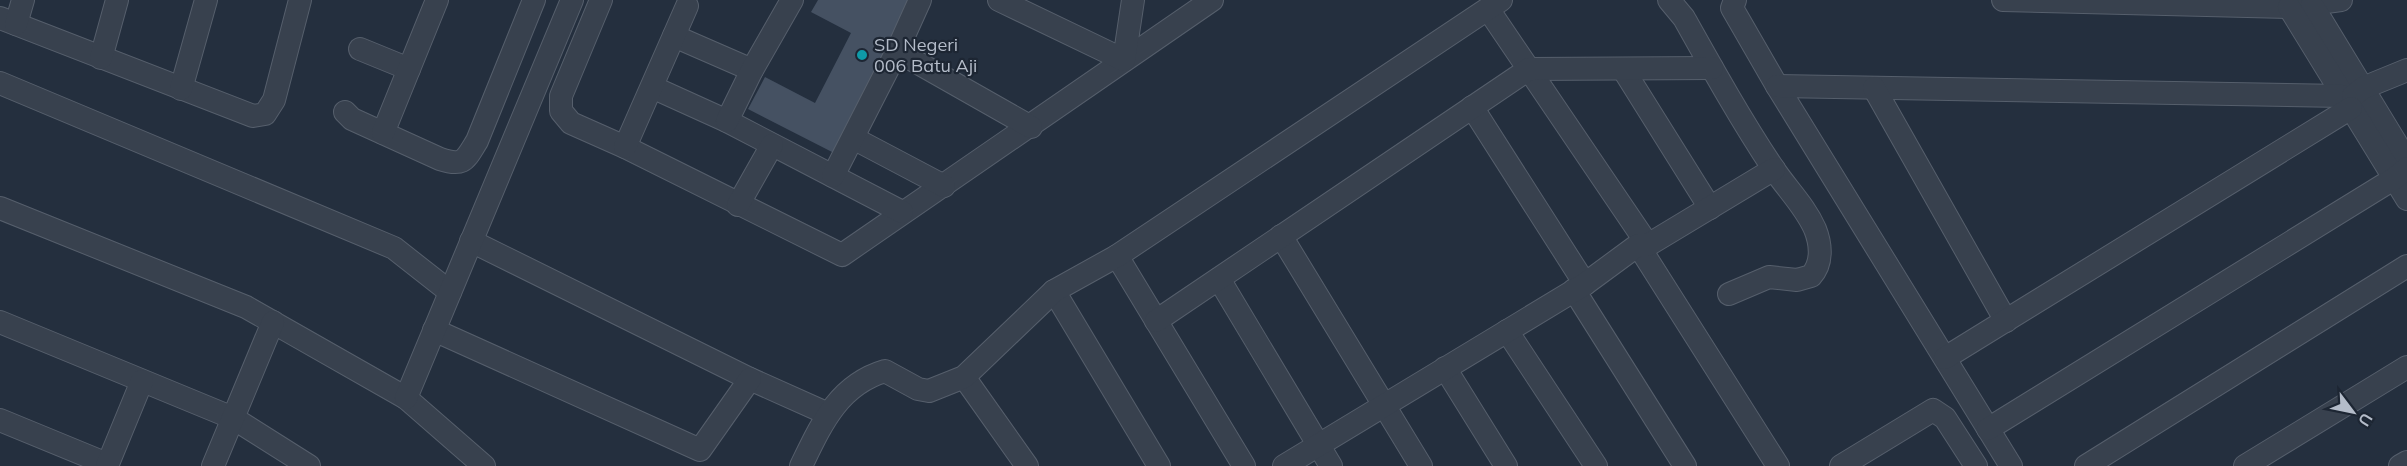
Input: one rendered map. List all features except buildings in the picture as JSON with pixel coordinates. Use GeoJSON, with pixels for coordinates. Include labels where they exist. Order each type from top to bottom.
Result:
{"type":"FeatureCollection","features":[{"type":"Feature","properties":{"kind":"street"},"geometry":{"type":"LineString","coordinates":[[23,0],[8,21],[253,116],[266,114],[274,100],[300,0]]}},
{"type":"Feature","properties":{"kind":"street"},"geometry":{"type":"LineString","coordinates":[[101,58],[117,0]]}},
{"type":"Feature","properties":{"kind":"street"},"geometry":{"type":"LineString","coordinates":[[181,89],[206,0]]}},
{"type":"Feature","properties":{"kind":"street"},"geometry":{"type":"LineString","coordinates":[[383,134],[437,0]]}},
{"type":"Feature","properties":{"kind":"street"},"geometry":{"type":"LineString","coordinates":[[345,112],[352,119],[383,134],[454,164],[465,160],[477,141],[534,0]]}},
{"type":"Feature","properties":{"kind":"street"},"geometry":{"type":"LineString","coordinates":[[406,398],[572,0]]}},
{"type":"Feature","properties":{"kind":"street"},"geometry":{"type":"LineString","coordinates":[[601,0],[561,96],[561,111],[571,123],[625,147],[838,255],[852,249],[902,212],[1031,127],[1212,0]]}},
{"type":"Feature","properties":{"kind":"street"},"geometry":{"type":"LineString","coordinates":[[727,121],[752,70],[792,0]]}},
{"type":"Feature","properties":{"kind":"street"},"geometry":{"type":"LineString","coordinates":[[832,176],[897,51],[920,0]]}},
{"type":"Feature","properties":{"kind":"street"},"geometry":{"type":"LineString","coordinates":[[999,0],[1038,10],[1124,60]]}},
{"type":"Feature","properties":{"kind":"street"},"geometry":{"type":"LineString","coordinates":[[1124,60],[1133,0]]}},
{"type":"Feature","properties":{"kind":"street"},"geometry":{"type":"LineString","coordinates":[[1669,0],[1684,18],[1774,169],[1804,209],[1815,229],[1819,245],[1818,265],[1815,272],[1806,278],[1769,277],[1729,294]]}},
{"type":"Feature","properties":{"kind":"street"},"geometry":{"type":"LineString","coordinates":[[1735,0],[1732,8],[1777,86],[2012,466]]}},
{"type":"Feature","properties":{"kind":"street"},"geometry":{"type":"LineString","coordinates":[[2003,0],[2289,8],[2341,0]]}},
{"type":"Feature","properties":{"kind":"street"},"geometry":{"type":"LineString","coordinates":[[801,466],[826,413],[865,377],[885,371],[918,389],[929,391],[964,377],[1054,291],[1117,256],[1495,4],[1529,69],[1643,245],[1778,466]]}},
{"type":"Feature","properties":{"kind":"street"},"geometry":{"type":"LineString","coordinates":[[2312,5],[2351,98]]}},
{"type":"Feature","properties":{"kind":"street"},"geometry":{"type":"LineString","coordinates":[[625,147],[687,6]]}},
{"type":"Feature","properties":{"kind":"street"},"geometry":{"type":"LineString","coordinates":[[2289,8],[2403,169],[2407,199]]}},
{"type":"Feature","properties":{"kind":"street"},"geometry":{"type":"LineString","coordinates":[[674,36],[752,70]]}},
{"type":"Feature","properties":{"kind":"street"},"geometry":{"type":"LineString","coordinates":[[360,49],[409,69]]}},
{"type":"Feature","properties":{"kind":"street"},"geometry":{"type":"LineString","coordinates":[[897,51],[1031,127]]}},
{"type":"Feature","properties":{"kind":"street"},"geometry":{"type":"LineString","coordinates":[[1156,321],[1529,69],[1712,68]]}},
{"type":"Feature","properties":{"kind":"street"},"geometry":{"type":"LineString","coordinates":[[1623,69],[1710,208]]}},
{"type":"Feature","properties":{"kind":"street"},"geometry":{"type":"LineString","coordinates":[[1945,358],[2351,98],[2407,70]]}},
{"type":"Feature","properties":{"kind":"street"},"geometry":{"type":"LineString","coordinates":[[0,83],[394,248],[450,292]]}},
{"type":"Feature","properties":{"kind":"street"},"geometry":{"type":"LineString","coordinates":[[1777,86],[2351,98]]}},
{"type":"Feature","properties":{"kind":"street"},"geometry":{"type":"LineString","coordinates":[[652,87],[727,121],[902,212]]}},
{"type":"Feature","properties":{"kind":"street"},"geometry":{"type":"LineString","coordinates":[[1874,88],[2006,321]]}},
{"type":"Feature","properties":{"kind":"street"},"geometry":{"type":"LineString","coordinates":[[1472,107],[1684,466]]}},
{"type":"Feature","properties":{"kind":"street"},"geometry":{"type":"LineString","coordinates":[[853,138],[944,186]]}},
{"type":"Feature","properties":{"kind":"street"},"geometry":{"type":"LineString","coordinates":[[738,205],[772,146]]}},
{"type":"Feature","properties":{"kind":"street"},"geometry":{"type":"LineString","coordinates":[[1284,466],[1580,287],[1643,245],[1774,169]]}},
{"type":"Feature","properties":{"kind":"street"},"geometry":{"type":"LineString","coordinates":[[1988,429],[2403,169]]}},
{"type":"Feature","properties":{"kind":"street"},"geometry":{"type":"LineString","coordinates":[[0,208],[246,307],[406,398],[484,466]]}},
{"type":"Feature","properties":{"kind":"street"},"geometry":{"type":"LineString","coordinates":[[1281,236],[1421,466]]}},
{"type":"Feature","properties":{"kind":"street"},"geometry":{"type":"LineString","coordinates":[[471,241],[750,379],[826,413]]}},
{"type":"Feature","properties":{"kind":"street"},"geometry":{"type":"LineString","coordinates":[[1117,256],[1244,466]]}},
{"type":"Feature","properties":{"kind":"street"},"geometry":{"type":"LineString","coordinates":[[2086,466],[2407,266]]}},
{"type":"Feature","properties":{"kind":"street"},"geometry":{"type":"LineString","coordinates":[[1219,279],[1331,466]]}},
{"type":"Feature","properties":{"kind":"street"},"geometry":{"type":"LineString","coordinates":[[1054,291],[1160,466]]}},
{"type":"Feature","properties":{"kind":"street"},"geometry":{"type":"LineString","coordinates":[[0,322],[233,418],[309,466]]}},
{"type":"Feature","properties":{"kind":"street"},"geometry":{"type":"LineString","coordinates":[[213,466],[273,322]]}},
{"type":"Feature","properties":{"kind":"street"},"geometry":{"type":"LineString","coordinates":[[434,330],[700,450],[750,379]]}},
{"type":"Feature","properties":{"kind":"street"},"geometry":{"type":"LineString","coordinates":[[1507,331],[1596,466]]}},
{"type":"Feature","properties":{"kind":"street"},"geometry":{"type":"LineString","coordinates":[[2245,466],[2407,367]]}},
{"type":"Feature","properties":{"kind":"street"},"geometry":{"type":"LineString","coordinates":[[1445,368],[1506,466]]}},
{"type":"Feature","properties":{"kind":"street"},"geometry":{"type":"LineString","coordinates":[[964,377],[1027,466]]}},
{"type":"Feature","properties":{"kind":"street"},"geometry":{"type":"LineString","coordinates":[[0,420],[107,465],[142,381]]}},
{"type":"Feature","properties":{"kind":"street"},"geometry":{"type":"LineString","coordinates":[[1841,466],[1874,457],[1933,410],[1945,418],[1976,466]]}},
{"type":"Feature","properties":{"kind":"street"},"geometry":{"type":"LineString","coordinates":[[2400,466],[2407,462]]}},
{"type":"Feature","properties":{"kind":"place","name":"SD Negeri 006 Batu Aji"},"geometry":{"type":"Point","coordinates":[862,55]}}]}
